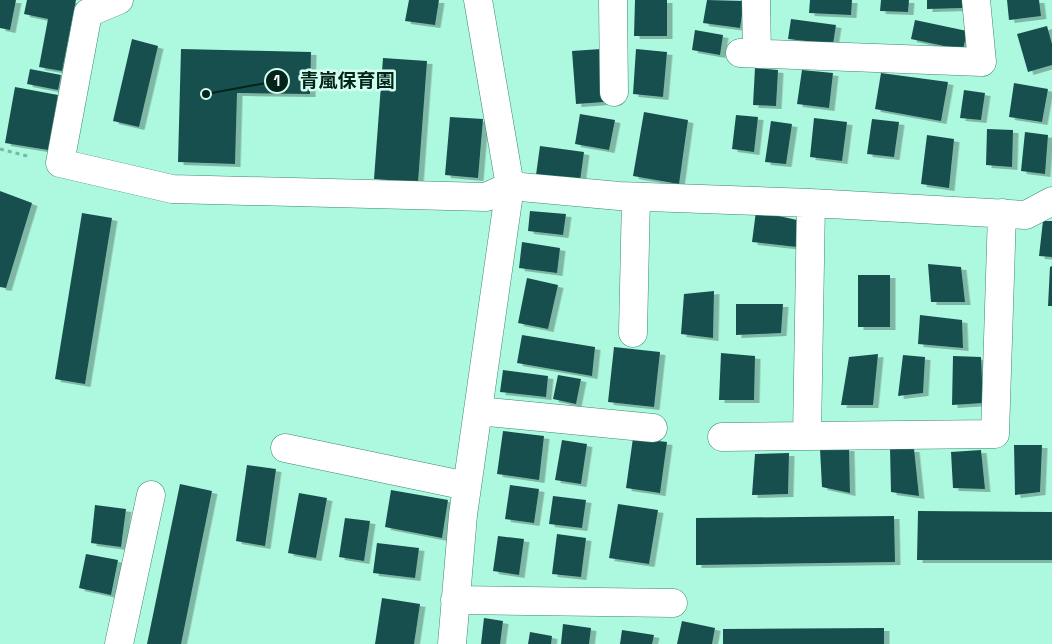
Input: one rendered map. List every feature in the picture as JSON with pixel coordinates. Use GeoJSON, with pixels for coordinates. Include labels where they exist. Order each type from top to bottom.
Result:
{"type":"FeatureCollection","features":[{"type":"Feature","properties":{"kind":"street"},"geometry":{"type":"LineString","coordinates":[[118,0],[88,13],[60,164],[172,189],[486,196],[510,186],[636,197],[811,203],[1026,214],[1052,201]]}},
{"type":"Feature","properties":{"kind":"street"},"geometry":{"type":"LineString","coordinates":[[452,644],[467,486],[510,186],[478,0]]}},
{"type":"Feature","properties":{"kind":"street"},"geometry":{"type":"LineString","coordinates":[[614,0],[614,92]]}},
{"type":"Feature","properties":{"kind":"street"},"geometry":{"type":"LineString","coordinates":[[756,0],[748,53],[982,62],[976,0]]}},
{"type":"Feature","properties":{"kind":"street"},"geometry":{"type":"LineString","coordinates":[[633,333],[636,197]]}},
{"type":"Feature","properties":{"kind":"street"},"geometry":{"type":"LineString","coordinates":[[807,436],[811,203]]}},
{"type":"Feature","properties":{"kind":"street"},"geometry":{"type":"LineString","coordinates":[[722,437],[995,434],[1002,213]]}},
{"type":"Feature","properties":{"kind":"street"},"geometry":{"type":"LineString","coordinates":[[478,411],[653,428]]}},
{"type":"Feature","properties":{"kind":"street"},"geometry":{"type":"LineString","coordinates":[[285,448],[467,486]]}},
{"type":"Feature","properties":{"kind":"street"},"geometry":{"type":"LineString","coordinates":[[119,644],[151,495]]}},
{"type":"Feature","properties":{"kind":"street"},"geometry":{"type":"LineString","coordinates":[[455,600],[673,604]]}},
{"type":"Feature","properties":{"kind":"building"},"geometry":{"type":"Polygon","coordinates":[[[0,0],[16,0],[10,30],[0,28],[0,0]]]}},
{"type":"Feature","properties":{"kind":"building"},"geometry":{"type":"Polygon","coordinates":[[[27,0],[76,0],[62,71],[39,67],[48,19],[24,14],[27,0]]]}},
{"type":"Feature","properties":{"kind":"building"},"geometry":{"type":"Polygon","coordinates":[[[409,0],[439,0],[435,25],[405,21],[409,0]]]}},
{"type":"Feature","properties":{"kind":"building"},"geometry":{"type":"Polygon","coordinates":[[[635,0],[667,0],[667,36],[634,36],[635,0]]]}},
{"type":"Feature","properties":{"kind":"building"},"geometry":{"type":"Polygon","coordinates":[[[707,0],[744,1],[740,28],[703,23],[707,0]]]}},
{"type":"Feature","properties":{"kind":"building"},"geometry":{"type":"Polygon","coordinates":[[[810,0],[852,0],[851,15],[809,13],[810,0]]]}},
{"type":"Feature","properties":{"kind":"building"},"geometry":{"type":"Polygon","coordinates":[[[881,0],[909,0],[908,12],[880,11],[881,0]]]}},
{"type":"Feature","properties":{"kind":"building"},"geometry":{"type":"Polygon","coordinates":[[[927,0],[963,0],[963,8],[927,9],[927,0]]]}},
{"type":"Feature","properties":{"kind":"building"},"geometry":{"type":"Polygon","coordinates":[[[1007,0],[1039,0],[1041,16],[1009,20],[1007,0]]]}},
{"type":"Feature","properties":{"kind":"building"},"geometry":{"type":"Polygon","coordinates":[[[791,19],[836,25],[833,44],[788,39],[791,19]]]}},
{"type":"Feature","properties":{"kind":"building"},"geometry":{"type":"Polygon","coordinates":[[[915,20],[967,31],[963,50],[911,39],[915,20]]]}},
{"type":"Feature","properties":{"kind":"building"},"geometry":{"type":"Polygon","coordinates":[[[1047,26],[1052,44],[1052,65],[1028,72],[1017,34],[1047,26]]]}},
{"type":"Feature","properties":{"kind":"building"},"geometry":{"type":"Polygon","coordinates":[[[695,30],[723,35],[720,55],[692,50],[695,30]]]}},
{"type":"Feature","properties":{"kind":"building"},"geometry":{"type":"Polygon","coordinates":[[[132,39],[158,46],[139,127],[113,121],[132,39]]]}},
{"type":"Feature","properties":{"kind":"building"},"geometry":{"type":"Polygon","coordinates":[[[181,49],[311,52],[310,94],[237,93],[235,164],[178,162],[181,49]]]}},
{"type":"Feature","properties":{"kind":"building"},"geometry":{"type":"Polygon","coordinates":[[[601,49],[604,102],[576,104],[572,51],[601,49]]]}},
{"type":"Feature","properties":{"kind":"building"},"geometry":{"type":"Polygon","coordinates":[[[636,49],[667,52],[663,97],[633,94],[636,49]]]}},
{"type":"Feature","properties":{"kind":"building"},"geometry":{"type":"Polygon","coordinates":[[[383,58],[427,61],[418,182],[374,179],[383,58]]]}},
{"type":"Feature","properties":{"kind":"building"},"geometry":{"type":"Polygon","coordinates":[[[755,68],[778,70],[776,106],[753,105],[755,68]]]}},
{"type":"Feature","properties":{"kind":"building"},"geometry":{"type":"Polygon","coordinates":[[[30,69],[61,75],[58,90],[27,84],[30,69]]]}},
{"type":"Feature","properties":{"kind":"building"},"geometry":{"type":"Polygon","coordinates":[[[802,70],[833,73],[829,108],[797,104],[802,70]]]}},
{"type":"Feature","properties":{"kind":"building"},"geometry":{"type":"Polygon","coordinates":[[[881,73],[948,82],[941,121],[875,109],[881,73]]]}},
{"type":"Feature","properties":{"kind":"building"},"geometry":{"type":"Polygon","coordinates":[[[1014,83],[1048,89],[1042,122],[1009,117],[1014,83]]]}},
{"type":"Feature","properties":{"kind":"building"},"geometry":{"type":"Polygon","coordinates":[[[15,87],[58,95],[48,150],[5,143],[15,87]]]}},
{"type":"Feature","properties":{"kind":"building"},"geometry":{"type":"Polygon","coordinates":[[[964,90],[985,93],[981,120],[960,118],[964,90]]]}},
{"type":"Feature","properties":{"kind":"building"},"geometry":{"type":"Polygon","coordinates":[[[644,112],[688,120],[679,184],[633,176],[644,112]]]}},
{"type":"Feature","properties":{"kind":"building"},"geometry":{"type":"Polygon","coordinates":[[[580,114],[615,120],[609,150],[575,144],[580,114]]]}},
{"type":"Feature","properties":{"kind":"building"},"geometry":{"type":"Polygon","coordinates":[[[736,115],[758,117],[754,152],[732,149],[736,115]]]}},
{"type":"Feature","properties":{"kind":"building"},"geometry":{"type":"Polygon","coordinates":[[[450,117],[483,119],[478,178],[445,175],[450,117]]]}},
{"type":"Feature","properties":{"kind":"building"},"geometry":{"type":"Polygon","coordinates":[[[814,118],[847,122],[842,161],[810,157],[814,118]]]}},
{"type":"Feature","properties":{"kind":"building"},"geometry":{"type":"Polygon","coordinates":[[[872,119],[899,122],[894,157],[867,154],[872,119]]]}},
{"type":"Feature","properties":{"kind":"building"},"geometry":{"type":"Polygon","coordinates":[[[771,121],[792,124],[786,164],[765,162],[771,121]]]}},
{"type":"Feature","properties":{"kind":"building"},"geometry":{"type":"Polygon","coordinates":[[[987,129],[1013,130],[1012,167],[986,165],[987,129]]]}},
{"type":"Feature","properties":{"kind":"building"},"geometry":{"type":"Polygon","coordinates":[[[1025,132],[1048,135],[1045,174],[1021,171],[1025,132]]]}},
{"type":"Feature","properties":{"kind":"building"},"geometry":{"type":"Polygon","coordinates":[[[927,135],[954,139],[949,188],[921,184],[927,135]]]}},
{"type":"Feature","properties":{"kind":"building"},"geometry":{"type":"Polygon","coordinates":[[[540,146],[584,152],[580,181],[536,175],[540,146]]]}},
{"type":"Feature","properties":{"kind":"building"},"geometry":{"type":"Polygon","coordinates":[[[0,191],[32,203],[6,288],[0,287],[0,191]]]}},
{"type":"Feature","properties":{"kind":"building"},"geometry":{"type":"Polygon","coordinates":[[[530,211],[566,214],[563,235],[528,231],[530,211]]]}},
{"type":"Feature","properties":{"kind":"building"},"geometry":{"type":"Polygon","coordinates":[[[756,211],[797,220],[797,247],[752,242],[756,211]]]}},
{"type":"Feature","properties":{"kind":"building"},"geometry":{"type":"Polygon","coordinates":[[[82,213],[112,218],[85,384],[55,379],[82,213]]]}},
{"type":"Feature","properties":{"kind":"building"},"geometry":{"type":"Polygon","coordinates":[[[1043,221],[1052,221],[1052,257],[1039,256],[1043,221]]]}},
{"type":"Feature","properties":{"kind":"building"},"geometry":{"type":"Polygon","coordinates":[[[522,242],[560,248],[557,273],[519,268],[522,242]]]}},
{"type":"Feature","properties":{"kind":"building"},"geometry":{"type":"Polygon","coordinates":[[[928,264],[961,267],[965,302],[931,302],[928,264]]]}},
{"type":"Feature","properties":{"kind":"building"},"geometry":{"type":"Polygon","coordinates":[[[1052,266],[1052,306],[1048,306],[1050,267],[1052,266]]]}},
{"type":"Feature","properties":{"kind":"building"},"geometry":{"type":"Polygon","coordinates":[[[858,275],[890,275],[890,327],[858,327],[858,275]]]}},
{"type":"Feature","properties":{"kind":"building"},"geometry":{"type":"Polygon","coordinates":[[[527,278],[558,285],[548,329],[518,323],[527,278]]]}},
{"type":"Feature","properties":{"kind":"building"},"geometry":{"type":"Polygon","coordinates":[[[714,291],[713,338],[681,334],[684,294],[714,291]]]}},
{"type":"Feature","properties":{"kind":"building"},"geometry":{"type":"Polygon","coordinates":[[[736,304],[783,304],[781,333],[736,335],[736,304]]]}},
{"type":"Feature","properties":{"kind":"building"},"geometry":{"type":"Polygon","coordinates":[[[920,315],[962,320],[963,348],[918,344],[920,315]]]}},
{"type":"Feature","properties":{"kind":"building"},"geometry":{"type":"Polygon","coordinates":[[[522,335],[595,347],[592,376],[517,363],[522,335]]]}},
{"type":"Feature","properties":{"kind":"building"},"geometry":{"type":"Polygon","coordinates":[[[614,347],[660,352],[654,407],[608,402],[614,347]]]}},
{"type":"Feature","properties":{"kind":"building"},"geometry":{"type":"Polygon","coordinates":[[[721,353],[755,356],[754,400],[719,400],[721,353]]]}},
{"type":"Feature","properties":{"kind":"building"},"geometry":{"type":"Polygon","coordinates":[[[878,354],[873,405],[841,405],[849,357],[878,354]]]}},
{"type":"Feature","properties":{"kind":"building"},"geometry":{"type":"Polygon","coordinates":[[[903,355],[925,357],[923,393],[898,396],[903,355]]]}},
{"type":"Feature","properties":{"kind":"building"},"geometry":{"type":"Polygon","coordinates":[[[953,356],[981,357],[983,403],[952,405],[953,356]]]}},
{"type":"Feature","properties":{"kind":"building"},"geometry":{"type":"Polygon","coordinates":[[[503,370],[548,376],[546,397],[500,392],[503,370]]]}},
{"type":"Feature","properties":{"kind":"building"},"geometry":{"type":"Polygon","coordinates":[[[558,375],[581,379],[576,404],[553,399],[558,375]]]}},
{"type":"Feature","properties":{"kind":"building"},"geometry":{"type":"Polygon","coordinates":[[[503,431],[544,436],[539,480],[497,474],[503,431]]]}},
{"type":"Feature","properties":{"kind":"building"},"geometry":{"type":"Polygon","coordinates":[[[633,438],[667,442],[660,493],[626,488],[633,438]]]}},
{"type":"Feature","properties":{"kind":"building"},"geometry":{"type":"Polygon","coordinates":[[[562,440],[587,444],[581,484],[555,480],[562,440]]]}},
{"type":"Feature","properties":{"kind":"building"},"geometry":{"type":"Polygon","coordinates":[[[1014,445],[1042,445],[1040,492],[1015,495],[1014,445]]]}},
{"type":"Feature","properties":{"kind":"building"},"geometry":{"type":"Polygon","coordinates":[[[849,448],[850,493],[822,487],[820,449],[849,448]]]}},
{"type":"Feature","properties":{"kind":"building"},"geometry":{"type":"Polygon","coordinates":[[[890,448],[914,449],[919,496],[891,492],[890,448]]]}},
{"type":"Feature","properties":{"kind":"building"},"geometry":{"type":"Polygon","coordinates":[[[981,450],[985,489],[953,488],[951,452],[981,450]]]}},
{"type":"Feature","properties":{"kind":"building"},"geometry":{"type":"Polygon","coordinates":[[[789,453],[788,494],[752,495],[755,454],[789,453]]]}},
{"type":"Feature","properties":{"kind":"building"},"geometry":{"type":"Polygon","coordinates":[[[247,465],[276,469],[265,546],[236,541],[247,465]]]}},
{"type":"Feature","properties":{"kind":"building"},"geometry":{"type":"Polygon","coordinates":[[[180,484],[212,491],[181,644],[147,644],[180,484]]]}},
{"type":"Feature","properties":{"kind":"building"},"geometry":{"type":"Polygon","coordinates":[[[510,485],[539,489],[534,523],[505,519],[510,485]]]}},
{"type":"Feature","properties":{"kind":"building"},"geometry":{"type":"Polygon","coordinates":[[[391,490],[448,500],[442,538],[385,527],[391,490]]]}},
{"type":"Feature","properties":{"kind":"building"},"geometry":{"type":"Polygon","coordinates":[[[299,493],[327,498],[316,558],[288,553],[299,493]]]}},
{"type":"Feature","properties":{"kind":"building"},"geometry":{"type":"Polygon","coordinates":[[[553,496],[586,500],[582,528],[549,524],[553,496]]]}},
{"type":"Feature","properties":{"kind":"building"},"geometry":{"type":"Polygon","coordinates":[[[618,504],[658,510],[649,564],[609,558],[618,504]]]}},
{"type":"Feature","properties":{"kind":"building"},"geometry":{"type":"Polygon","coordinates":[[[95,505],[126,509],[121,547],[91,543],[95,505]]]}},
{"type":"Feature","properties":{"kind":"building"},"geometry":{"type":"Polygon","coordinates":[[[918,511],[1052,512],[1052,560],[917,560],[918,511]]]}},
{"type":"Feature","properties":{"kind":"building"},"geometry":{"type":"Polygon","coordinates":[[[894,516],[895,562],[696,565],[696,518],[894,516]]]}},
{"type":"Feature","properties":{"kind":"building"},"geometry":{"type":"Polygon","coordinates":[[[345,518],[370,521],[364,561],[339,557],[345,518]]]}},
{"type":"Feature","properties":{"kind":"building"},"geometry":{"type":"Polygon","coordinates":[[[557,534],[586,538],[581,577],[552,574],[557,534]]]}},
{"type":"Feature","properties":{"kind":"building"},"geometry":{"type":"Polygon","coordinates":[[[498,536],[524,539],[519,575],[493,571],[498,536]]]}},
{"type":"Feature","properties":{"kind":"building"},"geometry":{"type":"Polygon","coordinates":[[[377,543],[419,548],[415,578],[373,573],[377,543]]]}},
{"type":"Feature","properties":{"kind":"building"},"geometry":{"type":"Polygon","coordinates":[[[86,554],[118,560],[111,595],[79,588],[86,554]]]}},
{"type":"Feature","properties":{"kind":"building"},"geometry":{"type":"Polygon","coordinates":[[[382,598],[420,604],[414,644],[375,644],[382,598]]]}},
{"type":"Feature","properties":{"kind":"building"},"geometry":{"type":"Polygon","coordinates":[[[484,618],[503,621],[500,644],[481,644],[484,618]]]}},
{"type":"Feature","properties":{"kind":"building"},"geometry":{"type":"Polygon","coordinates":[[[682,621],[715,628],[712,644],[677,644],[682,621]]]}},
{"type":"Feature","properties":{"kind":"building"},"geometry":{"type":"Polygon","coordinates":[[[563,624],[591,628],[589,644],[561,644],[563,624]]]}},
{"type":"Feature","properties":{"kind":"building"},"geometry":{"type":"Polygon","coordinates":[[[884,628],[884,644],[723,644],[723,629],[884,628]]]}},
{"type":"Feature","properties":{"kind":"building"},"geometry":{"type":"Polygon","coordinates":[[[622,630],[654,635],[652,644],[620,644],[622,630]]]}},
{"type":"Feature","properties":{"kind":"building"},"geometry":{"type":"Polygon","coordinates":[[[530,632],[552,636],[551,644],[528,644],[530,632]]]}},
{"type":"Feature","properties":{"kind":"place","name":"青嵐保育園"},"geometry":{"type":"Point","coordinates":[206,94]}}]}
